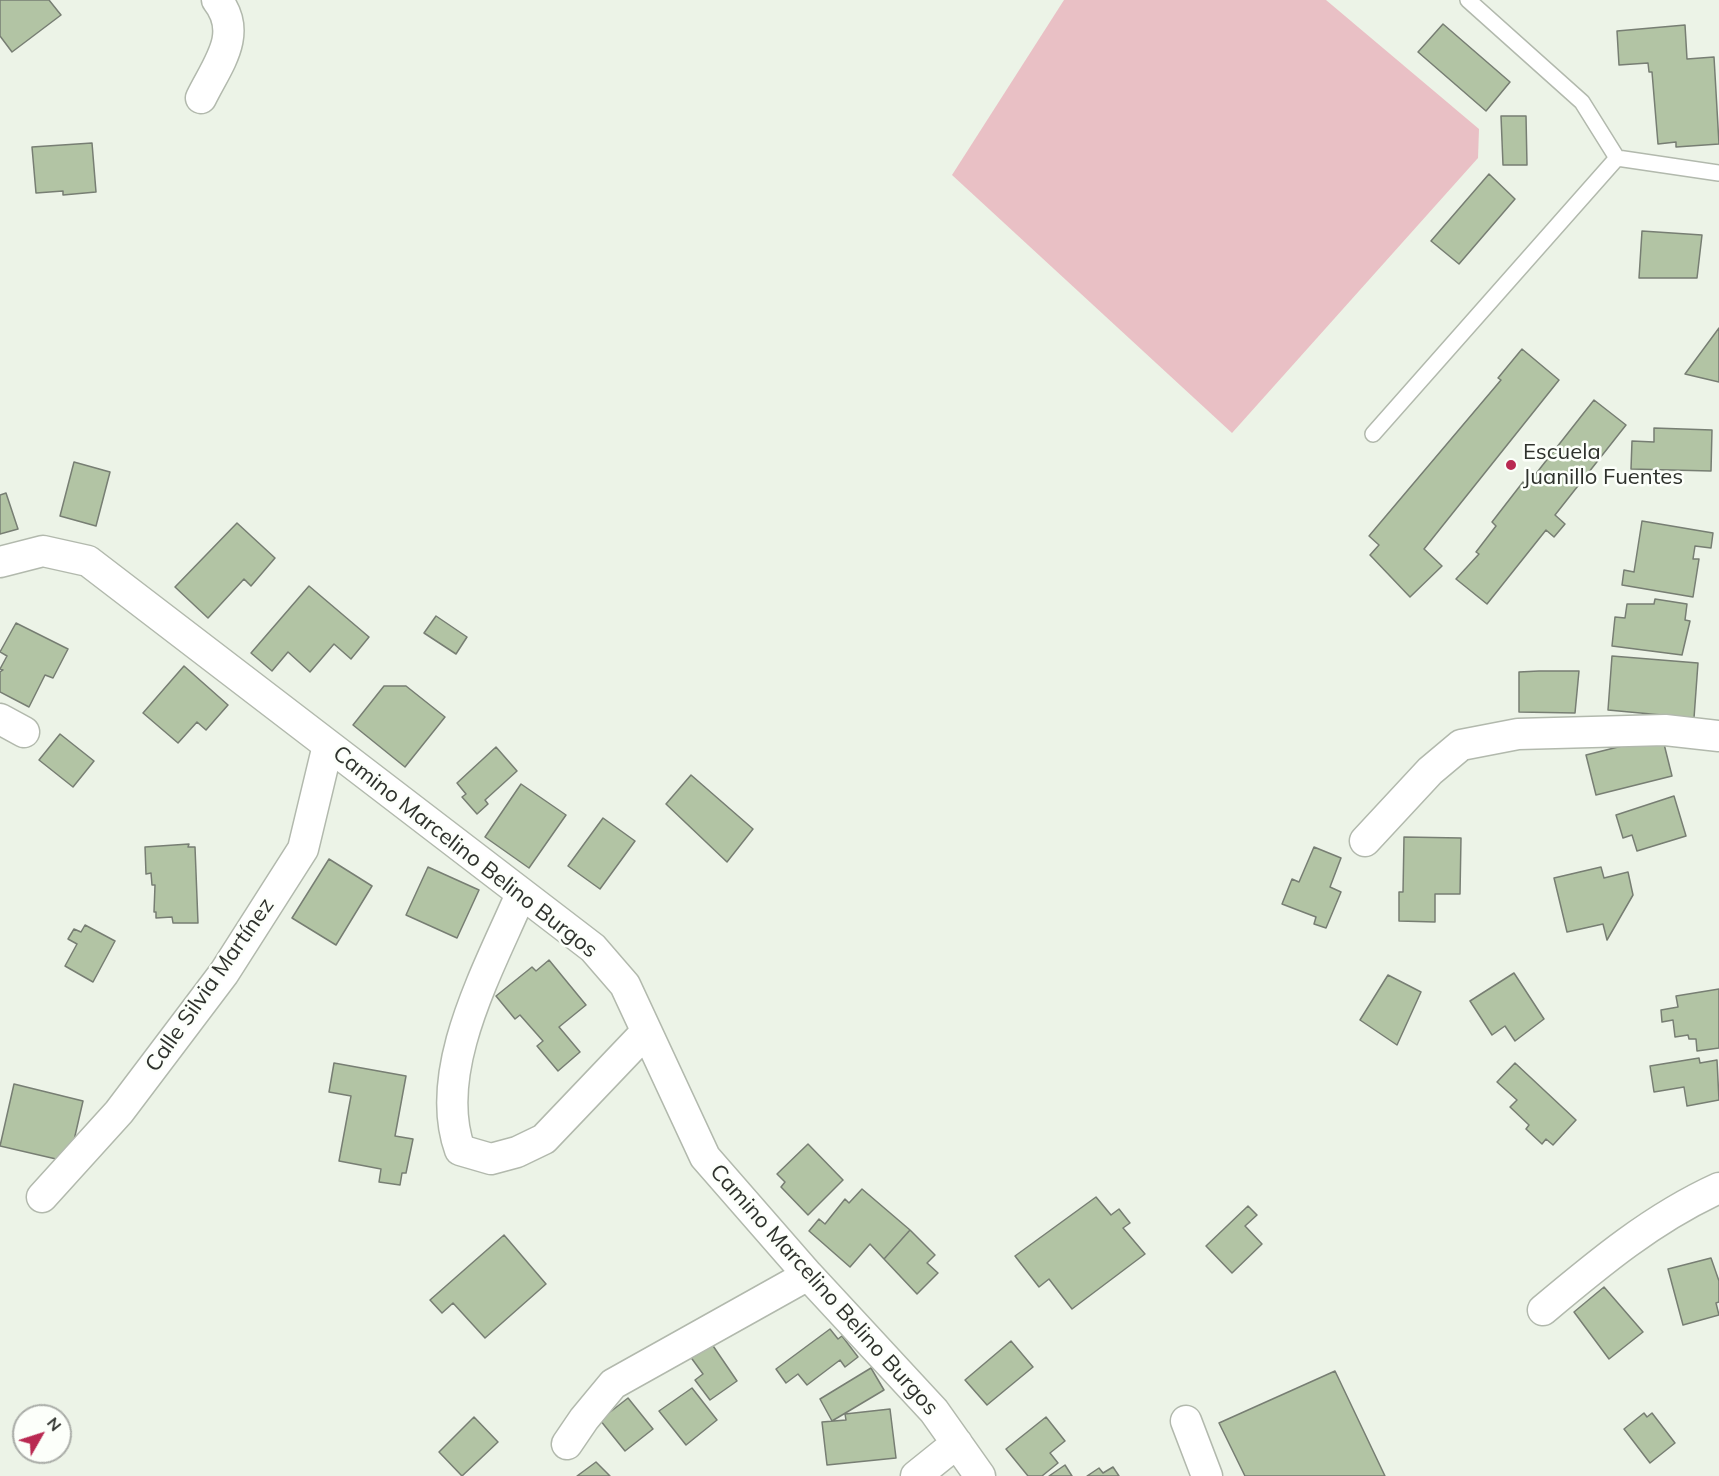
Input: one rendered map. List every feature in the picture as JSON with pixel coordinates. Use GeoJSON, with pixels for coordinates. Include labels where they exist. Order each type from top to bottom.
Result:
{"type":"FeatureCollection","features":[{"type":"Feature","properties":{"kind":"street"},"geometry":{"type":"LineString","coordinates":[[201,98],[229,40],[230,24],[217,0]]}},
{"type":"Feature","properties":{"kind":"street","name":"Camino Marcelino Belino Burgos"},"geometry":{"type":"LineString","coordinates":[[0,562],[43,551],[88,561],[593,948],[626,985],[705,1158],[808,1275],[934,1411],[980,1476]]}},
{"type":"Feature","properties":{"kind":"street"},"geometry":{"type":"LineString","coordinates":[[1365,841],[1431,771],[1461,744],[1518,734],[1665,730],[1719,736]]}},
{"type":"Feature","properties":{"kind":"street","name":"Calle Silvia Martínez"},"geometry":{"type":"LineString","coordinates":[[42,1197],[119,1112],[217,982],[303,849],[328,745]]}},
{"type":"Feature","properties":{"kind":"street"},"geometry":{"type":"LineString","coordinates":[[521,894],[465,1026],[455,1071],[452,1111],[454,1132],[460,1150],[491,1160],[517,1152],[544,1139],[646,1032]]}},
{"type":"Feature","properties":{"kind":"street"},"geometry":{"type":"LineString","coordinates":[[1543,1310],[1615,1249],[1680,1206],[1719,1188]]}},
{"type":"Feature","properties":{"kind":"street"},"geometry":{"type":"LineString","coordinates":[[567,1444],[613,1384],[808,1275]]}},
{"type":"Feature","properties":{"kind":"street"},"geometry":{"type":"LineString","coordinates":[[1186,1421],[1207,1476]]}},
{"type":"Feature","properties":{"kind":"street"},"geometry":{"type":"LineString","coordinates":[[916,1476],[957,1443]]}},
{"type":"Feature","properties":{"kind":"lane"},"geometry":{"type":"LineString","coordinates":[[1468,0],[1582,102],[1617,158],[1719,173]]}},
{"type":"Feature","properties":{"kind":"lane"},"geometry":{"type":"LineString","coordinates":[[1373,434],[1617,158]]}},
{"type":"Feature","properties":{"kind":"shaded area"},"geometry":{"type":"Polygon","coordinates":[[[1064,0],[1326,0],[1479,129],[1478,158],[1232,433],[952,175],[1064,0]]]}},
{"type":"Feature","properties":{"kind":"building"},"geometry":{"type":"Polygon","coordinates":[[[0,0],[49,0],[61,15],[12,52],[0,36],[0,0]]]}},
{"type":"Feature","properties":{"kind":"building"},"geometry":{"type":"Polygon","coordinates":[[[1443,24],[1510,82],[1486,111],[1418,52],[1443,24]]]}},
{"type":"Feature","properties":{"kind":"building"},"geometry":{"type":"Polygon","coordinates":[[[1685,25],[1687,59],[1714,57],[1719,144],[1676,147],[1676,142],[1658,144],[1652,72],[1649,72],[1648,63],[1619,65],[1617,31],[1685,25]]]}},
{"type":"Feature","properties":{"kind":"building"},"geometry":{"type":"Polygon","coordinates":[[[1501,116],[1526,116],[1527,165],[1503,165],[1501,116]]]}},
{"type":"Feature","properties":{"kind":"building"},"geometry":{"type":"Polygon","coordinates":[[[92,143],[96,192],[63,195],[63,191],[36,193],[32,147],[92,143]]]}},
{"type":"Feature","properties":{"kind":"building"},"geometry":{"type":"Polygon","coordinates":[[[1489,174],[1515,199],[1459,264],[1431,241],[1489,174]]]}},
{"type":"Feature","properties":{"kind":"building"},"geometry":{"type":"Polygon","coordinates":[[[1642,231],[1702,235],[1697,278],[1639,278],[1642,231]]]}},
{"type":"Feature","properties":{"kind":"building"},"geometry":{"type":"Polygon","coordinates":[[[1719,328],[1719,382],[1685,374],[1719,328]]]}},
{"type":"Feature","properties":{"kind":"building"},"geometry":{"type":"Polygon","coordinates":[[[1522,349],[1559,380],[1424,549],[1442,566],[1410,597],[1370,555],[1379,545],[1369,536],[1501,380],[1498,378],[1522,349]]]}},
{"type":"Feature","properties":{"kind":"building"},"geometry":{"type":"Polygon","coordinates":[[[1594,400],[1626,425],[1555,515],[1565,524],[1554,537],[1546,530],[1487,604],[1456,579],[1479,554],[1476,552],[1496,526],[1492,522],[1523,482],[1527,485],[1594,400]]]}},
{"type":"Feature","properties":{"kind":"building"},"geometry":{"type":"Polygon","coordinates":[[[1654,428],[1712,430],[1711,471],[1631,469],[1632,441],[1654,442],[1654,428]]]}},
{"type":"Feature","properties":{"kind":"building"},"geometry":{"type":"Polygon","coordinates":[[[74,462],[110,472],[96,526],[60,516],[74,462]]]}},
{"type":"Feature","properties":{"kind":"building"},"geometry":{"type":"Polygon","coordinates":[[[6,493],[18,529],[0,534],[0,495],[6,493]]]}},
{"type":"Feature","properties":{"kind":"building"},"geometry":{"type":"Polygon","coordinates":[[[1642,521],[1713,533],[1711,548],[1695,546],[1693,559],[1699,559],[1693,597],[1622,585],[1624,570],[1634,572],[1642,521]]]}},
{"type":"Feature","properties":{"kind":"building"},"geometry":{"type":"Polygon","coordinates":[[[237,523],[275,558],[251,586],[244,579],[208,618],[175,587],[237,523]]]}},
{"type":"Feature","properties":{"kind":"building"},"geometry":{"type":"Polygon","coordinates":[[[309,586],[369,637],[351,659],[334,644],[310,672],[288,652],[272,671],[251,653],[309,586]]]}},
{"type":"Feature","properties":{"kind":"building"},"geometry":{"type":"Polygon","coordinates":[[[1655,599],[1687,604],[1685,620],[1690,621],[1682,655],[1612,646],[1615,617],[1625,618],[1627,604],[1654,604],[1655,599]]]}},
{"type":"Feature","properties":{"kind":"building"},"geometry":{"type":"Polygon","coordinates":[[[436,616],[467,637],[456,654],[424,633],[436,616]]]}},
{"type":"Feature","properties":{"kind":"building"},"geometry":{"type":"Polygon","coordinates":[[[16,623],[68,649],[53,678],[45,675],[29,707],[0,692],[0,672],[3,670],[0,669],[7,656],[0,652],[16,623]]]}},
{"type":"Feature","properties":{"kind":"building"},"geometry":{"type":"Polygon","coordinates":[[[1612,656],[1698,663],[1694,718],[1608,710],[1612,656]]]}},
{"type":"Feature","properties":{"kind":"building"},"geometry":{"type":"Polygon","coordinates":[[[184,666],[228,705],[206,730],[197,722],[178,743],[143,713],[184,666]]]}},
{"type":"Feature","properties":{"kind":"building"},"geometry":{"type":"Polygon","coordinates":[[[1579,671],[1575,713],[1519,712],[1519,672],[1579,671]]]}},
{"type":"Feature","properties":{"kind":"building"},"geometry":{"type":"Polygon","coordinates":[[[384,686],[406,686],[445,717],[405,767],[353,725],[384,686]]]}},
{"type":"Feature","properties":{"kind":"building"},"geometry":{"type":"Polygon","coordinates":[[[60,734],[94,761],[73,787],[39,760],[60,734]]]}},
{"type":"Feature","properties":{"kind":"building"},"geometry":{"type":"Polygon","coordinates":[[[1662,736],[1672,776],[1596,795],[1586,755],[1662,736]]]}},
{"type":"Feature","properties":{"kind":"building"},"geometry":{"type":"Polygon","coordinates":[[[496,747],[517,771],[485,800],[488,804],[477,814],[462,797],[466,794],[457,783],[496,747]]]}},
{"type":"Feature","properties":{"kind":"building"},"geometry":{"type":"Polygon","coordinates":[[[691,775],[753,829],[727,862],[666,804],[691,775]]]}},
{"type":"Feature","properties":{"kind":"building"},"geometry":{"type":"Polygon","coordinates":[[[521,784],[566,815],[529,868],[485,837],[521,784]]]}},
{"type":"Feature","properties":{"kind":"building"},"geometry":{"type":"Polygon","coordinates":[[[1674,796],[1686,836],[1637,851],[1632,835],[1623,838],[1616,815],[1674,796]]]}},
{"type":"Feature","properties":{"kind":"building"},"geometry":{"type":"Polygon","coordinates":[[[603,818],[635,841],[600,889],[568,866],[603,818]]]}},
{"type":"Feature","properties":{"kind":"building"},"geometry":{"type":"Polygon","coordinates":[[[1404,837],[1461,838],[1460,894],[1435,894],[1435,922],[1399,921],[1399,892],[1403,892],[1404,837]]]}},
{"type":"Feature","properties":{"kind":"building"},"geometry":{"type":"Polygon","coordinates":[[[189,844],[188,847],[195,847],[198,923],[173,923],[172,917],[156,918],[156,912],[154,912],[155,885],[152,885],[151,873],[146,874],[145,847],[189,844]]]}},
{"type":"Feature","properties":{"kind":"building"},"geometry":{"type":"Polygon","coordinates":[[[1314,847],[1341,858],[1330,887],[1341,892],[1326,928],[1314,924],[1316,917],[1282,904],[1292,879],[1299,882],[1314,847]]]}},
{"type":"Feature","properties":{"kind":"building"},"geometry":{"type":"Polygon","coordinates":[[[329,859],[372,886],[336,945],[292,918],[329,859]]]}},
{"type":"Feature","properties":{"kind":"building"},"geometry":{"type":"Polygon","coordinates":[[[428,867],[479,890],[457,938],[406,915],[428,867]]]}},
{"type":"Feature","properties":{"kind":"building"},"geometry":{"type":"Polygon","coordinates":[[[1601,867],[1604,878],[1628,872],[1633,895],[1607,940],[1603,924],[1567,932],[1554,878],[1601,867]]]}},
{"type":"Feature","properties":{"kind":"building"},"geometry":{"type":"Polygon","coordinates":[[[85,925],[115,941],[93,982],[65,966],[77,944],[68,939],[74,929],[81,932],[85,925]]]}},
{"type":"Feature","properties":{"kind":"building"},"geometry":{"type":"Polygon","coordinates":[[[549,960],[586,1005],[559,1027],[580,1052],[558,1071],[537,1046],[543,1041],[520,1015],[515,1019],[496,996],[532,967],[536,971],[549,960]]]}},
{"type":"Feature","properties":{"kind":"building"},"geometry":{"type":"Polygon","coordinates":[[[1514,973],[1544,1019],[1515,1041],[1505,1026],[1492,1035],[1470,1001],[1514,973]]]}},
{"type":"Feature","properties":{"kind":"building"},"geometry":{"type":"Polygon","coordinates":[[[1388,975],[1421,992],[1397,1045],[1360,1020],[1388,975]]]}},
{"type":"Feature","properties":{"kind":"building"},"geometry":{"type":"Polygon","coordinates":[[[1719,989],[1719,1048],[1697,1051],[1696,1039],[1689,1039],[1688,1035],[1675,1037],[1673,1020],[1662,1022],[1661,1010],[1678,1007],[1676,996],[1719,989]]]}},
{"type":"Feature","properties":{"kind":"building"},"geometry":{"type":"Polygon","coordinates":[[[1699,1058],[1700,1063],[1717,1060],[1719,1100],[1687,1106],[1684,1087],[1654,1092],[1650,1066],[1699,1058]]]}},
{"type":"Feature","properties":{"kind":"building"},"geometry":{"type":"Polygon","coordinates":[[[334,1063],[406,1076],[395,1136],[413,1139],[406,1173],[402,1173],[400,1185],[379,1182],[381,1169],[339,1161],[351,1096],[329,1092],[334,1063]]]}},
{"type":"Feature","properties":{"kind":"building"},"geometry":{"type":"Polygon","coordinates":[[[1515,1063],[1576,1120],[1553,1145],[1546,1139],[1542,1144],[1526,1129],[1529,1125],[1510,1107],[1517,1100],[1497,1082],[1515,1063]]]}},
{"type":"Feature","properties":{"kind":"building"},"geometry":{"type":"Polygon","coordinates":[[[14,1084],[83,1101],[69,1162],[0,1146],[14,1084]]]}},
{"type":"Feature","properties":{"kind":"building"},"geometry":{"type":"Polygon","coordinates":[[[808,1144],[843,1180],[808,1215],[781,1187],[785,1182],[777,1174],[808,1144]]]}},
{"type":"Feature","properties":{"kind":"building"},"geometry":{"type":"Polygon","coordinates":[[[862,1189],[910,1230],[884,1259],[870,1244],[850,1267],[809,1231],[819,1219],[825,1224],[845,1199],[849,1203],[862,1189]]]}},
{"type":"Feature","properties":{"kind":"building"},"geometry":{"type":"Polygon","coordinates":[[[1096,1197],[1111,1215],[1119,1209],[1130,1223],[1123,1228],[1145,1254],[1072,1309],[1049,1279],[1039,1287],[1015,1256],[1096,1197]]]}},
{"type":"Feature","properties":{"kind":"building"},"geometry":{"type":"Polygon","coordinates":[[[1248,1206],[1257,1215],[1245,1226],[1262,1244],[1232,1273],[1206,1246],[1248,1206]]]}},
{"type":"Feature","properties":{"kind":"building"},"geometry":{"type":"Polygon","coordinates":[[[910,1230],[935,1255],[927,1263],[938,1273],[917,1294],[884,1259],[910,1230]]]}},
{"type":"Feature","properties":{"kind":"building"},"geometry":{"type":"Polygon","coordinates":[[[504,1235],[546,1284],[485,1338],[453,1303],[442,1313],[430,1300],[504,1235]]]}},
{"type":"Feature","properties":{"kind":"building"},"geometry":{"type":"Polygon","coordinates":[[[1711,1258],[1719,1281],[1719,1302],[1716,1303],[1719,1315],[1683,1325],[1668,1269],[1711,1258]]]}},
{"type":"Feature","properties":{"kind":"building"},"geometry":{"type":"Polygon","coordinates":[[[1604,1287],[1643,1332],[1609,1359],[1574,1312],[1604,1287]]]}},
{"type":"Feature","properties":{"kind":"building"},"geometry":{"type":"Polygon","coordinates":[[[830,1329],[838,1339],[842,1336],[858,1357],[845,1367],[840,1360],[807,1385],[798,1374],[786,1383],[776,1369],[830,1329]]]}},
{"type":"Feature","properties":{"kind":"building"},"geometry":{"type":"Polygon","coordinates":[[[707,1337],[737,1381],[710,1400],[695,1380],[703,1374],[687,1352],[707,1337]]]}},
{"type":"Feature","properties":{"kind":"building"},"geometry":{"type":"Polygon","coordinates":[[[1011,1341],[1033,1367],[987,1405],[965,1380],[1011,1341]]]}},
{"type":"Feature","properties":{"kind":"building"},"geometry":{"type":"Polygon","coordinates":[[[871,1368],[884,1390],[832,1421],[820,1399],[871,1368]]]}},
{"type":"Feature","properties":{"kind":"building"},"geometry":{"type":"Polygon","coordinates":[[[1335,1371],[1385,1476],[1245,1476],[1219,1423],[1335,1371]]]}},
{"type":"Feature","properties":{"kind":"building"},"geometry":{"type":"Polygon","coordinates":[[[692,1388],[717,1420],[686,1445],[659,1411],[692,1388]]]}},
{"type":"Feature","properties":{"kind":"building"},"geometry":{"type":"Polygon","coordinates":[[[628,1398],[653,1429],[625,1451],[600,1420],[628,1398]]]}},
{"type":"Feature","properties":{"kind":"building"},"geometry":{"type":"Polygon","coordinates":[[[890,1409],[896,1458],[827,1465],[822,1422],[846,1420],[845,1414],[890,1409]]]}},
{"type":"Feature","properties":{"kind":"building"},"geometry":{"type":"Polygon","coordinates":[[[1644,1413],[1647,1417],[1652,1413],[1675,1443],[1650,1463],[1624,1429],[1644,1413]]]}},
{"type":"Feature","properties":{"kind":"building"},"geometry":{"type":"Polygon","coordinates":[[[474,1417],[498,1442],[462,1476],[439,1452],[474,1417]]]}},
{"type":"Feature","properties":{"kind":"building"},"geometry":{"type":"Polygon","coordinates":[[[1046,1417],[1065,1441],[1050,1453],[1058,1463],[1042,1476],[1028,1476],[1006,1449],[1046,1417]]]}},
{"type":"Feature","properties":{"kind":"building"},"geometry":{"type":"Polygon","coordinates":[[[596,1462],[610,1476],[577,1476],[596,1462]]]}},
{"type":"Feature","properties":{"kind":"building"},"geometry":{"type":"Polygon","coordinates":[[[1065,1465],[1072,1476],[1049,1476],[1065,1465]]]}},
{"type":"Feature","properties":{"kind":"building"},"geometry":{"type":"Polygon","coordinates":[[[1113,1467],[1119,1476],[1087,1476],[1099,1468],[1103,1473],[1113,1467]]]}},
{"type":"Feature","properties":{"kind":"place","name":"Escuela Juanillo Fuentes"},"geometry":{"type":"Point","coordinates":[1511,465]}}]}
